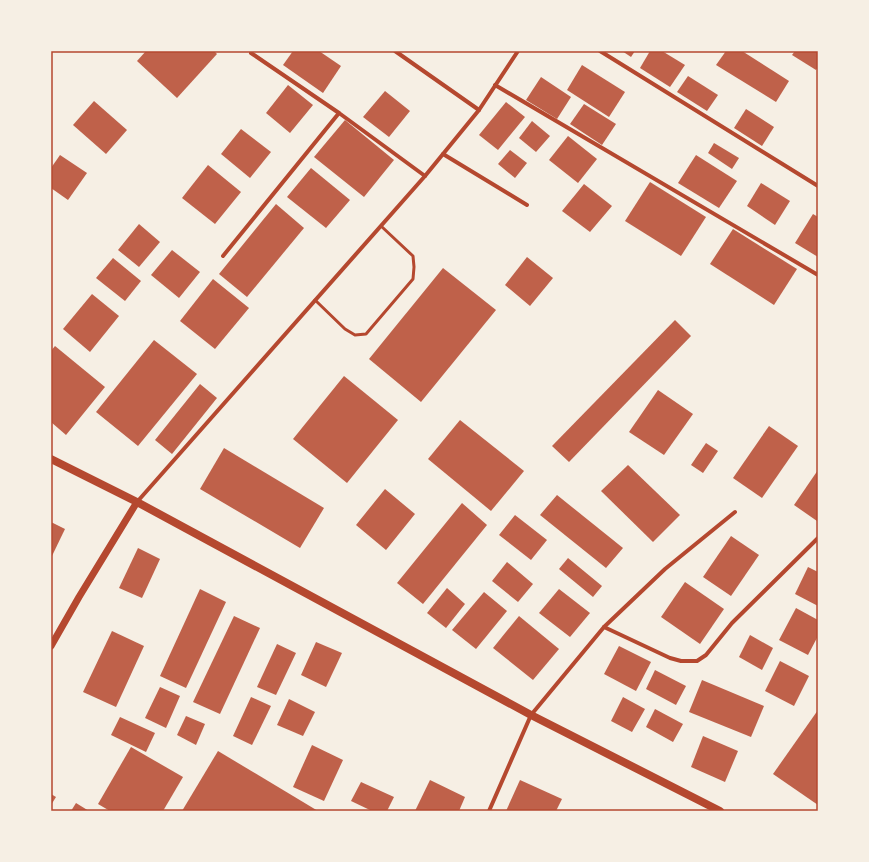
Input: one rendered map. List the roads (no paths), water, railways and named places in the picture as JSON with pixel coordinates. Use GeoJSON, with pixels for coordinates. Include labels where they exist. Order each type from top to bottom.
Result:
{"type":"FeatureCollection","features":[{"type":"Feature","properties":{"kind":"main road"},"geometry":{"type":"LineString","coordinates":[[51,459],[137,502],[531,715],[720,811]]}},
{"type":"Feature","properties":{"kind":"street"},"geometry":{"type":"LineString","coordinates":[[395,51],[479,110]]}},
{"type":"Feature","properties":{"kind":"street"},"geometry":{"type":"LineString","coordinates":[[51,646],[137,502],[426,176],[479,110],[518,51]]}},
{"type":"Feature","properties":{"kind":"street"},"geometry":{"type":"LineString","coordinates":[[600,51],[818,186]]}},
{"type":"Feature","properties":{"kind":"street"},"geometry":{"type":"LineString","coordinates":[[251,53],[339,113],[426,176]]}},
{"type":"Feature","properties":{"kind":"street"},"geometry":{"type":"LineString","coordinates":[[495,85],[818,275]]}},
{"type":"Feature","properties":{"kind":"street"},"geometry":{"type":"LineString","coordinates":[[223,256],[339,113]]}},
{"type":"Feature","properties":{"kind":"street"},"geometry":{"type":"LineString","coordinates":[[443,154],[526,205]]}},
{"type":"Feature","properties":{"kind":"street"},"geometry":{"type":"LineString","coordinates":[[489,811],[531,715],[604,627],[665,568],[735,512]]}},
{"type":"Feature","properties":{"kind":"street"},"geometry":{"type":"LineString","coordinates":[[604,627],[670,658],[680,661],[697,661],[706,655],[732,623],[818,538]]}},
{"type":"Feature","properties":{"kind":"lane"},"geometry":{"type":"LineString","coordinates":[[315,300],[345,329],[355,335],[366,334],[413,279],[413,256],[381,226]]}}]}
